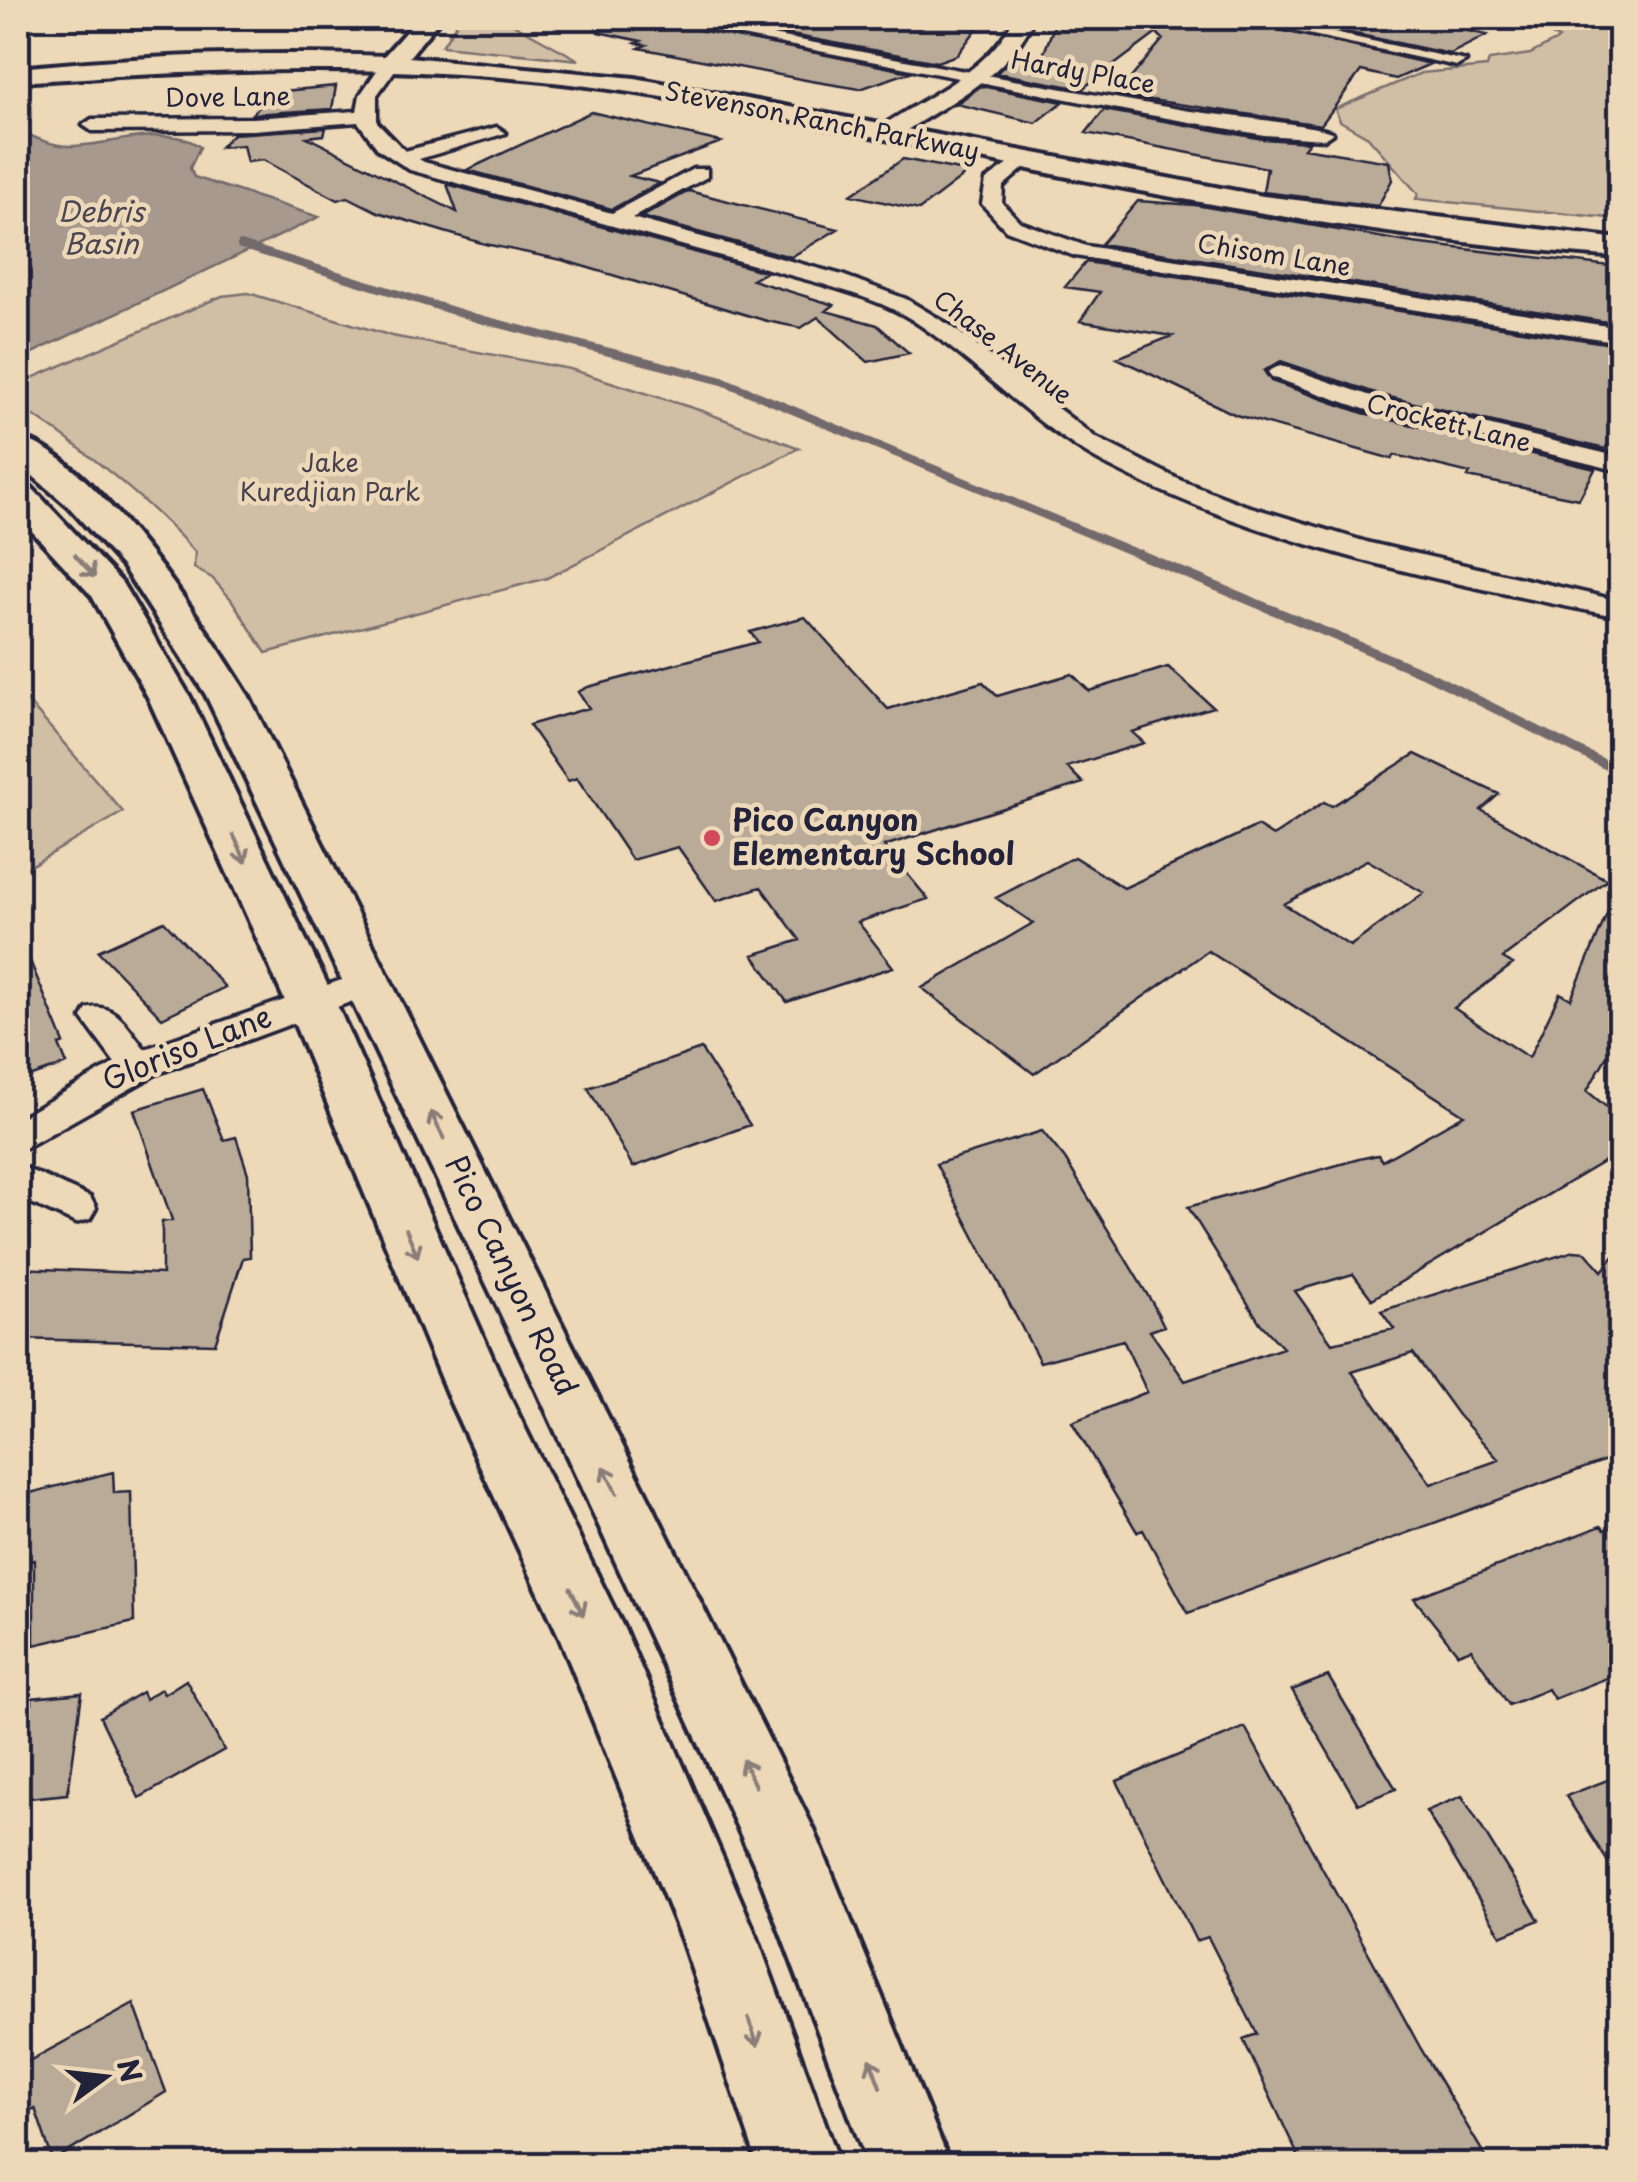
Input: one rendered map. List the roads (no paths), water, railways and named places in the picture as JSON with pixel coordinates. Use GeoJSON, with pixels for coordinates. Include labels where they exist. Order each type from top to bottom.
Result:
{"type":"FeatureCollection","features":[{"type":"Feature","properties":{"kind":"main road"},"geometry":{"type":"LineString","coordinates":[[396,58],[430,18]]}},
{"type":"Feature","properties":{"kind":"main road","name":"Stevenson Ranch Parkway"},"geometry":{"type":"LineString","coordinates":[[18,66],[190,54],[396,58],[630,85],[1217,182],[1620,234]]}},
{"type":"Feature","properties":{"kind":"main road","name":"Stevenson Ranch Parkway"},"geometry":{"type":"LineString","coordinates":[[18,76],[396,58]]}},
{"type":"Feature","properties":{"kind":"main road","name":"Stevenson Ranch Parkway"},"geometry":{"type":"LineString","coordinates":[[894,128],[1023,160],[1260,204],[1620,248]]}},
{"type":"Feature","properties":{"kind":"main road","name":"Pico Canyon Road"},"geometry":{"type":"LineString","coordinates":[[18,447],[86,502],[173,603],[226,694],[788,1856],[909,2164]]}},
{"type":"Feature","properties":{"kind":"main road"},"geometry":{"type":"LineString","coordinates":[[18,495],[108,591],[169,697],[311,1003],[459,1353],[614,1686],[720,1940],[799,2164]]}},
{"type":"Feature","properties":{"kind":"street","name":"Hardy Place"},"geometry":{"type":"LineString","coordinates":[[657,18],[1237,125],[1324,133]]}},
{"type":"Feature","properties":{"kind":"street"},"geometry":{"type":"LineString","coordinates":[[894,128],[999,59],[1018,37],[1024,18]]}},
{"type":"Feature","properties":{"kind":"street"},"geometry":{"type":"LineString","coordinates":[[1242,18],[1457,61]]}},
{"type":"Feature","properties":{"kind":"street"},"geometry":{"type":"LineString","coordinates":[[365,116],[367,96],[396,58]]}},
{"type":"Feature","properties":{"kind":"street","name":"Dove Lane"},"geometry":{"type":"LineString","coordinates":[[92,125],[253,124],[365,116]]}},
{"type":"Feature","properties":{"kind":"street","name":"Chase Avenue"},"geometry":{"type":"LineString","coordinates":[[365,116],[376,138],[402,158],[457,180],[890,300],[935,327],[1076,436],[1200,498],[1349,546],[1620,609]]}},
{"type":"Feature","properties":{"kind":"street"},"geometry":{"type":"LineString","coordinates":[[402,158],[497,133]]}},
{"type":"Feature","properties":{"kind":"street","name":"Chisom Lane"},"geometry":{"type":"LineString","coordinates":[[1023,160],[993,184],[992,204],[1014,226],[1053,244],[1122,259],[1412,306],[1620,335]]}},
{"type":"Feature","properties":{"kind":"street"},"geometry":{"type":"LineString","coordinates":[[612,220],[700,173]]}},
{"type":"Feature","properties":{"kind":"street","name":"Crockett Lane"},"geometry":{"type":"LineString","coordinates":[[1280,372],[1372,404],[1620,464]]}},
{"type":"Feature","properties":{"kind":"street","name":"Gloriso Lane"},"geometry":{"type":"LineString","coordinates":[[18,1138],[68,1101],[136,1064],[367,984]]}},
{"type":"Feature","properties":{"kind":"street"},"geometry":{"type":"LineString","coordinates":[[100,1018],[136,1064]]}},
{"type":"Feature","properties":{"kind":"street"},"geometry":{"type":"LineString","coordinates":[[18,1180],[76,1208]]}},
{"type":"Feature","properties":{"kind":"water","name":"Debris Basin"},"geometry":{"type":"Polygon","coordinates":[[[18,130],[49,143],[69,146],[155,136],[187,140],[200,147],[190,168],[194,177],[319,217],[26,356],[18,351],[18,130]]]}},
{"type":"Feature","properties":{"kind":"waterway"},"geometry":{"type":"LineString","coordinates":[[241,245],[476,318],[723,381],[1145,557]]}},
{"type":"Feature","properties":{"kind":"waterway"},"geometry":{"type":"LineString","coordinates":[[1139,554],[1428,675],[1620,772]]}},
{"type":"Feature","properties":{"kind":"place","name":"Pico Canyon Elementary School"},"geometry":{"type":"Point","coordinates":[712,838]}},
{"type":"Feature","properties":{"kind":"park label","name":"Jake Kuredjian Park"},"geometry":{"type":"Point","coordinates":[330,478]}}]}
